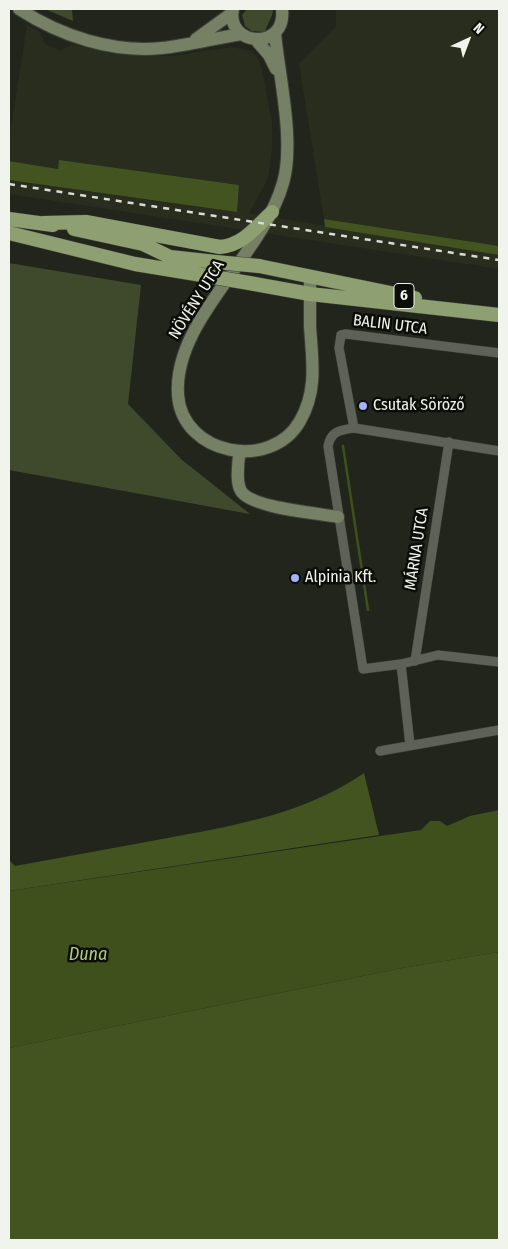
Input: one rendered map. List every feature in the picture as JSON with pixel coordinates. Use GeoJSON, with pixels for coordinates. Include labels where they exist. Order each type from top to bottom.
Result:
{"type":"FeatureCollection","features":[{"type":"Feature","properties":{"kind":"main road"},"geometry":{"type":"LineString","coordinates":[[20,9],[60,31],[116,46],[161,48],[242,34]]}},
{"type":"Feature","properties":{"kind":"main road","name":"NÖVÉNY UTCA"},"geometry":{"type":"LineString","coordinates":[[282,9],[282,23],[275,33],[286,130],[287,166],[284,181],[272,212],[254,242],[196,326],[182,354],[179,369],[178,398],[184,419],[203,439],[223,450],[239,452],[257,450],[282,440],[299,422],[305,410],[313,382],[310,276]]}},
{"type":"Feature","properties":{"kind":"main road"},"geometry":{"type":"LineString","coordinates":[[190,42],[233,11],[236,28],[242,34]]}},
{"type":"Feature","properties":{"kind":"main road"},"geometry":{"type":"LineString","coordinates":[[256,40],[269,37],[275,33]]}},
{"type":"Feature","properties":{"kind":"main road","name":"NÖVÉNY UTCA"},"geometry":{"type":"LineString","coordinates":[[242,34],[256,40],[269,55],[279,75]]}},
{"type":"Feature","properties":{"kind":"main road"},"geometry":{"type":"LineString","coordinates":[[44,224],[86,222],[220,247],[235,244],[243,239],[272,212]]}},
{"type":"Feature","properties":{"kind":"main road","name":"6"},"geometry":{"type":"LineString","coordinates":[[9,219],[44,224],[143,244],[170,257],[259,266],[499,314]]}},
{"type":"Feature","properties":{"kind":"main road","name":"6"},"geometry":{"type":"LineString","coordinates":[[9,233],[135,264],[310,294],[499,314]]}},
{"type":"Feature","properties":{"kind":"main road"},"geometry":{"type":"LineString","coordinates":[[239,452],[239,483],[245,496],[262,504],[338,516]]}},
{"type":"Feature","properties":{"kind":"street","name":"BALIN UTCA"},"geometry":{"type":"LineString","coordinates":[[354,428],[339,348],[341,335],[346,334],[499,353]]}},
{"type":"Feature","properties":{"kind":"street"},"geometry":{"type":"LineString","coordinates":[[499,451],[354,428],[334,433],[330,438],[328,446],[363,669],[401,664],[438,655],[499,659]]}},
{"type":"Feature","properties":{"kind":"street","name":"MÁRNA UTCA"},"geometry":{"type":"LineString","coordinates":[[415,661],[449,442]]}},
{"type":"Feature","properties":{"kind":"street"},"geometry":{"type":"LineString","coordinates":[[401,664],[410,746]]}},
{"type":"Feature","properties":{"kind":"street"},"geometry":{"type":"LineString","coordinates":[[380,751],[499,730]]}},
{"type":"Feature","properties":{"kind":"shaded area"},"geometry":{"type":"Polygon","coordinates":[[[45,9],[72,9],[73,21],[45,9]]]}},
{"type":"Feature","properties":{"kind":"shaded area"},"geometry":{"type":"Polygon","coordinates":[[[247,9],[273,9],[265,32],[252,31],[245,26],[242,15],[247,9]]]}},
{"type":"Feature","properties":{"kind":"shaded area"},"geometry":{"type":"Polygon","coordinates":[[[336,9],[499,9],[499,246],[324,219],[299,64],[336,27],[336,9]]]}},
{"type":"Feature","properties":{"kind":"shaded area"},"geometry":{"type":"Polygon","coordinates":[[[27,25],[40,32],[45,44],[61,51],[72,44],[109,53],[136,55],[172,56],[232,47],[251,51],[257,57],[262,69],[272,123],[272,148],[268,179],[249,213],[499,255],[499,269],[9,194],[9,180],[237,212],[239,185],[59,160],[58,169],[9,161],[9,140],[27,25]]]}},
{"type":"Feature","properties":{"kind":"shaded area"},"geometry":{"type":"Polygon","coordinates":[[[59,160],[239,185],[237,212],[9,180],[9,161],[58,169],[59,160]]]}},
{"type":"Feature","properties":{"kind":"shaded area"},"geometry":{"type":"Polygon","coordinates":[[[324,219],[499,246],[499,255],[325,227],[324,219]]]}},
{"type":"Feature","properties":{"kind":"shaded area"},"geometry":{"type":"Polygon","coordinates":[[[9,263],[141,285],[128,404],[181,459],[250,514],[9,470],[9,263]]]}},
{"type":"Feature","properties":{"kind":"shaded area"},"geometry":{"type":"Polygon","coordinates":[[[364,773],[379,835],[9,891],[9,860],[15,866],[248,822],[319,798],[342,787],[364,773]]]}},
{"type":"Feature","properties":{"kind":"shaded area"},"geometry":{"type":"Polygon","coordinates":[[[499,952],[499,1240],[9,1240],[9,1048],[402,968],[499,952]]]}},
{"type":"Feature","properties":{"kind":"water","name":"Duna"},"geometry":{"type":"Polygon","coordinates":[[[499,810],[499,952],[402,968],[9,1048],[9,891],[421,830],[430,821],[440,821],[447,826],[470,816],[499,810]]]}},
{"type":"Feature","properties":{"kind":"waterway"},"geometry":{"type":"LineString","coordinates":[[343,446],[368,610]]}},
{"type":"Feature","properties":{"kind":"railway"},"geometry":{"type":"LineString","coordinates":[[9,184],[499,260]]}},
{"type":"Feature","properties":{"kind":"place","name":"Csutak Söröző"},"geometry":{"type":"Point","coordinates":[363,406]}},
{"type":"Feature","properties":{"kind":"place","name":"Alpinia Kft."},"geometry":{"type":"Point","coordinates":[295,578]}}]}
